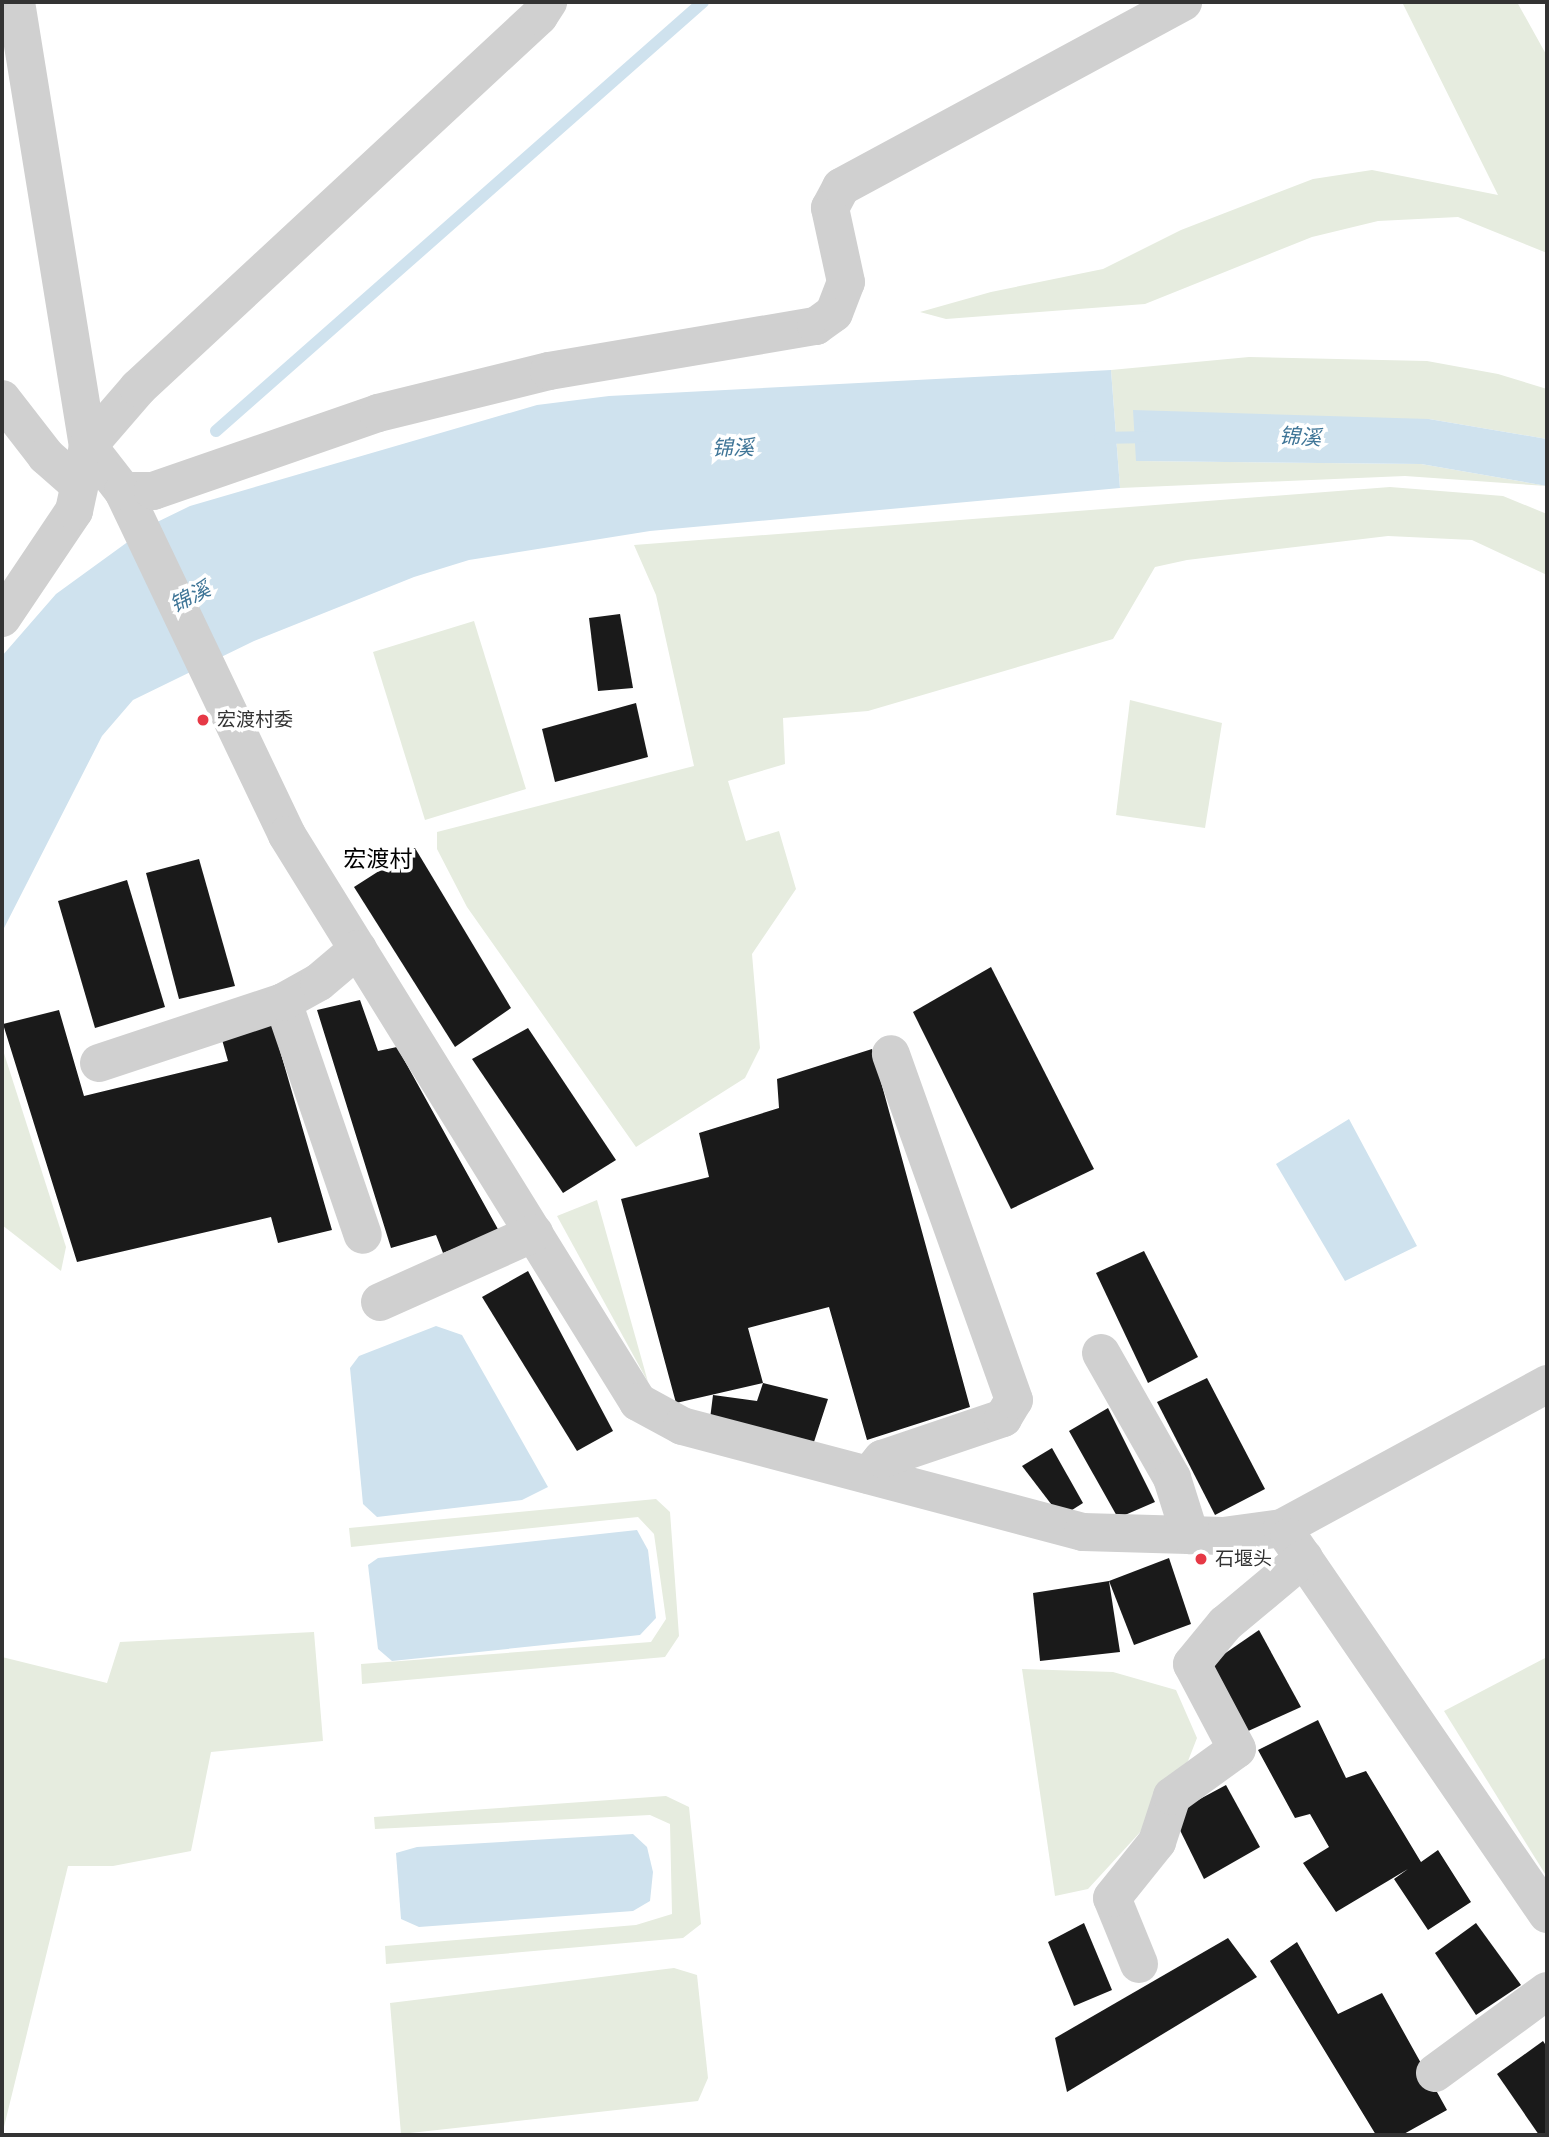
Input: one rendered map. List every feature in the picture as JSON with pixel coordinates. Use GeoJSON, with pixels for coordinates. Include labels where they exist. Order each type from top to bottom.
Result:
{"type":"FeatureCollection","features":[{"type":"Feature","properties":{"kind":"street"},"geometry":{"type":"LineString","coordinates":[[2,618],[74,511],[88,446],[16,2]]}},
{"type":"Feature","properties":{"kind":"street"},"geometry":{"type":"LineString","coordinates":[[88,446],[138,388],[539,16],[548,2]]}},
{"type":"Feature","properties":{"kind":"street"},"geometry":{"type":"LineString","coordinates":[[123,491],[153,491],[378,413],[549,371],[816,326],[834,313],[846,282],[830,208],[841,187],[1183,2]]}},
{"type":"Feature","properties":{"kind":"street"},"geometry":{"type":"LineString","coordinates":[[2,399],[46,456],[79,485]]}},
{"type":"Feature","properties":{"kind":"street"},"geometry":{"type":"LineString","coordinates":[[88,446],[123,491],[287,835],[638,1402],[682,1426],[1083,1532],[1189,1535],[1282,1528],[1547,1384]]}},
{"type":"Feature","properties":{"kind":"street"},"geometry":{"type":"LineString","coordinates":[[99,1063],[284,1002],[320,982],[358,949]]}},
{"type":"Feature","properties":{"kind":"street"},"geometry":{"type":"LineString","coordinates":[[284,1002],[363,1235]]}},
{"type":"Feature","properties":{"kind":"street"},"geometry":{"type":"LineString","coordinates":[[869,1475],[882,1459],[1003,1418],[1014,1400],[891,1054]]}},
{"type":"Feature","properties":{"kind":"street"},"geometry":{"type":"LineString","coordinates":[[380,1302],[534,1233]]}},
{"type":"Feature","properties":{"kind":"street"},"geometry":{"type":"LineString","coordinates":[[1101,1353],[1172,1478],[1189,1535]]}},
{"type":"Feature","properties":{"kind":"street"},"geometry":{"type":"LineString","coordinates":[[1282,1528],[1547,1914]]}},
{"type":"Feature","properties":{"kind":"street"},"geometry":{"type":"LineString","coordinates":[[1139,1964],[1112,1898],[1157,1842],[1172,1796],[1237,1749],[1192,1664],[1225,1624],[1304,1558]]}},
{"type":"Feature","properties":{"kind":"street"},"geometry":{"type":"LineString","coordinates":[[1435,2073],[1547,1991]]}},
{"type":"Feature","properties":{"kind":"shaded area"},"geometry":{"type":"Polygon","coordinates":[[[1402,2],[1517,2],[1547,56],[1547,253],[1458,217],[1378,221],[1312,237],[1145,304],[946,319],[920,312],[991,292],[1103,269],[1181,230],[1313,179],[1372,170],[1498,195],[1402,2]]]}},
{"type":"Feature","properties":{"kind":"shaded area"},"geometry":{"type":"Polygon","coordinates":[[[1249,357],[1427,361],[1498,374],[1547,389],[1547,439],[1429,419],[1136,461],[1421,464],[1547,486],[1405,476],[1120,488],[1111,370],[1249,357]]]}},
{"type":"Feature","properties":{"kind":"shaded area"},"geometry":{"type":"Polygon","coordinates":[[[1390,487],[1503,496],[1547,514],[1547,575],[1472,540],[1388,536],[1187,560],[1155,567],[1113,639],[868,711],[783,718],[785,764],[728,781],[746,841],[779,831],[796,889],[752,954],[760,1048],[745,1078],[636,1147],[467,907],[437,849],[437,832],[694,766],[656,595],[634,545],[1390,487]]]}},
{"type":"Feature","properties":{"kind":"shaded area"},"geometry":{"type":"Polygon","coordinates":[[[474,621],[526,789],[425,820],[373,652],[474,621]]]}},
{"type":"Feature","properties":{"kind":"shaded area"},"geometry":{"type":"Polygon","coordinates":[[[1130,700],[1222,723],[1205,828],[1116,815],[1130,700]]]}},
{"type":"Feature","properties":{"kind":"shaded area"},"geometry":{"type":"Polygon","coordinates":[[[2,1047],[66,1247],[61,1271],[2,1225],[2,1047]]]}},
{"type":"Feature","properties":{"kind":"shaded area"},"geometry":{"type":"Polygon","coordinates":[[[597,1200],[648,1382],[557,1216],[597,1200]]]}},
{"type":"Feature","properties":{"kind":"shaded area"},"geometry":{"type":"Polygon","coordinates":[[[656,1499],[670,1512],[679,1636],[665,1657],[362,1684],[361,1664],[651,1642],[666,1619],[654,1534],[638,1517],[351,1547],[349,1528],[656,1499]]]}},
{"type":"Feature","properties":{"kind":"shaded area"},"geometry":{"type":"Polygon","coordinates":[[[314,1632],[323,1741],[211,1752],[191,1851],[113,1866],[68,1866],[2,2135],[2,1657],[107,1683],[120,1642],[314,1632]]]}},
{"type":"Feature","properties":{"kind":"shaded area"},"geometry":{"type":"Polygon","coordinates":[[[1547,1657],[1547,1877],[1444,1711],[1547,1657]]]}},
{"type":"Feature","properties":{"kind":"shaded area"},"geometry":{"type":"Polygon","coordinates":[[[1022,1669],[1113,1672],[1176,1690],[1197,1738],[1188,1761],[1158,1786],[1143,1829],[1088,1889],[1055,1896],[1022,1669]]]}},
{"type":"Feature","properties":{"kind":"shaded area"},"geometry":{"type":"Polygon","coordinates":[[[666,1796],[689,1807],[701,1924],[683,1938],[386,1964],[385,1946],[636,1925],[672,1914],[670,1824],[650,1815],[375,1829],[374,1817],[666,1796]]]}},
{"type":"Feature","properties":{"kind":"shaded area"},"geometry":{"type":"Polygon","coordinates":[[[674,1968],[697,1975],[708,2078],[698,2101],[401,2134],[390,2003],[674,1968]]]}},
{"type":"Feature","properties":{"kind":"water"},"geometry":{"type":"Polygon","coordinates":[[[1111,370],[1120,488],[650,531],[469,560],[414,577],[254,641],[133,700],[102,736],[2,932],[2,656],[56,594],[151,525],[190,506],[537,405],[609,396],[1111,370]]]}},
{"type":"Feature","properties":{"kind":"water"},"geometry":{"type":"Polygon","coordinates":[[[1133,410],[1429,419],[1547,439],[1547,486],[1421,464],[1136,461],[1133,410]]]}},
{"type":"Feature","properties":{"kind":"water"},"geometry":{"type":"Polygon","coordinates":[[[1349,1119],[1417,1246],[1345,1281],[1276,1164],[1349,1119]]]}},
{"type":"Feature","properties":{"kind":"water"},"geometry":{"type":"Polygon","coordinates":[[[436,1326],[462,1335],[548,1487],[522,1500],[377,1517],[363,1504],[350,1368],[359,1356],[436,1326]]]}},
{"type":"Feature","properties":{"kind":"water"},"geometry":{"type":"Polygon","coordinates":[[[637,1530],[648,1550],[656,1618],[640,1635],[392,1661],[378,1649],[368,1565],[378,1558],[637,1530]]]}},
{"type":"Feature","properties":{"kind":"water"},"geometry":{"type":"Polygon","coordinates":[[[633,1834],[647,1847],[653,1872],[650,1901],[633,1911],[419,1927],[401,1919],[396,1853],[417,1847],[633,1834]]]}},
{"type":"Feature","properties":{"kind":"building"},"geometry":{"type":"Polygon","coordinates":[[[620,614],[633,688],[598,691],[589,618],[620,614]]]}},
{"type":"Feature","properties":{"kind":"building"},"geometry":{"type":"Polygon","coordinates":[[[636,703],[648,757],[555,782],[542,729],[636,703]]]}},
{"type":"Feature","properties":{"kind":"building"},"geometry":{"type":"Polygon","coordinates":[[[415,848],[511,1008],[455,1047],[354,887],[415,848]]]}},
{"type":"Feature","properties":{"kind":"building"},"geometry":{"type":"Polygon","coordinates":[[[199,859],[235,986],[179,999],[146,873],[199,859]]]}},
{"type":"Feature","properties":{"kind":"building"},"geometry":{"type":"Polygon","coordinates":[[[127,880],[165,1007],[95,1028],[58,901],[127,880]]]}},
{"type":"Feature","properties":{"kind":"building"},"geometry":{"type":"Polygon","coordinates":[[[991,967],[1094,1169],[1011,1209],[913,1012],[991,967]]]}},
{"type":"Feature","properties":{"kind":"building"},"geometry":{"type":"Polygon","coordinates":[[[360,1000],[378,1051],[397,1047],[499,1231],[443,1253],[436,1235],[391,1248],[317,1010],[360,1000]]]}},
{"type":"Feature","properties":{"kind":"building"},"geometry":{"type":"Polygon","coordinates":[[[59,1010],[84,1096],[228,1061],[221,1036],[272,1023],[332,1230],[278,1243],[271,1217],[77,1262],[3,1024],[59,1010]]]}},
{"type":"Feature","properties":{"kind":"building"},"geometry":{"type":"Polygon","coordinates":[[[528,1028],[616,1160],[563,1193],[472,1059],[528,1028]]]}},
{"type":"Feature","properties":{"kind":"building"},"geometry":{"type":"Polygon","coordinates":[[[872,1049],[970,1407],[867,1440],[829,1307],[748,1328],[763,1383],[676,1403],[621,1199],[709,1177],[699,1133],[779,1108],[777,1079],[872,1049]]]}},
{"type":"Feature","properties":{"kind":"building"},"geometry":{"type":"Polygon","coordinates":[[[1144,1251],[1198,1357],[1148,1383],[1096,1273],[1144,1251]]]}},
{"type":"Feature","properties":{"kind":"building"},"geometry":{"type":"Polygon","coordinates":[[[528,1271],[613,1431],[577,1451],[482,1297],[528,1271]]]}},
{"type":"Feature","properties":{"kind":"building"},"geometry":{"type":"Polygon","coordinates":[[[1207,1378],[1265,1489],[1215,1515],[1157,1402],[1207,1378]]]}},
{"type":"Feature","properties":{"kind":"building"},"geometry":{"type":"Polygon","coordinates":[[[763,1383],[828,1399],[813,1445],[710,1419],[713,1395],[757,1401],[763,1383]]]}},
{"type":"Feature","properties":{"kind":"building"},"geometry":{"type":"Polygon","coordinates":[[[1108,1408],[1155,1502],[1118,1518],[1069,1431],[1108,1408]]]}},
{"type":"Feature","properties":{"kind":"building"},"geometry":{"type":"Polygon","coordinates":[[[1052,1448],[1083,1503],[1061,1517],[1022,1466],[1052,1448]]]}},
{"type":"Feature","properties":{"kind":"building"},"geometry":{"type":"Polygon","coordinates":[[[1169,1558],[1191,1624],[1134,1645],[1109,1581],[1169,1558]]]}},
{"type":"Feature","properties":{"kind":"building"},"geometry":{"type":"Polygon","coordinates":[[[1109,1581],[1120,1652],[1040,1661],[1033,1593],[1109,1581]]]}},
{"type":"Feature","properties":{"kind":"building"},"geometry":{"type":"Polygon","coordinates":[[[1259,1630],[1301,1707],[1246,1732],[1211,1663],[1259,1630]]]}},
{"type":"Feature","properties":{"kind":"building"},"geometry":{"type":"Polygon","coordinates":[[[1318,1720],[1346,1778],[1366,1771],[1421,1862],[1438,1850],[1471,1902],[1428,1930],[1394,1879],[1408,1869],[1336,1912],[1303,1863],[1329,1847],[1310,1814],[1295,1818],[1258,1750],[1318,1720]]]}},
{"type":"Feature","properties":{"kind":"building"},"geometry":{"type":"Polygon","coordinates":[[[1226,1785],[1260,1847],[1204,1879],[1172,1814],[1226,1785]]]}},
{"type":"Feature","properties":{"kind":"building"},"geometry":{"type":"Polygon","coordinates":[[[1084,1923],[1112,1990],[1074,2006],[1048,1942],[1084,1923]]]}},
{"type":"Feature","properties":{"kind":"building"},"geometry":{"type":"Polygon","coordinates":[[[1476,1923],[1521,1985],[1476,2015],[1435,1953],[1476,1923]]]}},
{"type":"Feature","properties":{"kind":"building"},"geometry":{"type":"Polygon","coordinates":[[[1228,1938],[1257,1977],[1067,2092],[1055,2038],[1228,1938]]]}},
{"type":"Feature","properties":{"kind":"building"},"geometry":{"type":"Polygon","coordinates":[[[1297,1942],[1338,2014],[1382,1993],[1447,2110],[1402,2135],[1376,2135],[1270,1961],[1297,1942]]]}},
{"type":"Feature","properties":{"kind":"building"},"geometry":{"type":"Polygon","coordinates":[[[1543,2041],[1547,2047],[1547,2135],[1539,2135],[1497,2074],[1543,2041]]]}},
{"type":"Feature","properties":{"kind":"waterway"},"geometry":{"type":"LineString","coordinates":[[216,431],[703,2]]}},
{"type":"Feature","properties":{"kind":"waterway","name":"锦溪"},"geometry":{"type":"LineString","coordinates":[[1100,438],[1151,437]]}},
{"type":"Feature","properties":{"kind":"place","name":"宏渡村委"},"geometry":{"type":"Point","coordinates":[203,720]}},
{"type":"Feature","properties":{"kind":"place","name":"石堰头"},"geometry":{"type":"Point","coordinates":[1201,1559]}},
{"type":"Feature","properties":{"kind":"district","name":"宏渡村"},"geometry":{"type":"Point","coordinates":[378,860]}}]}
